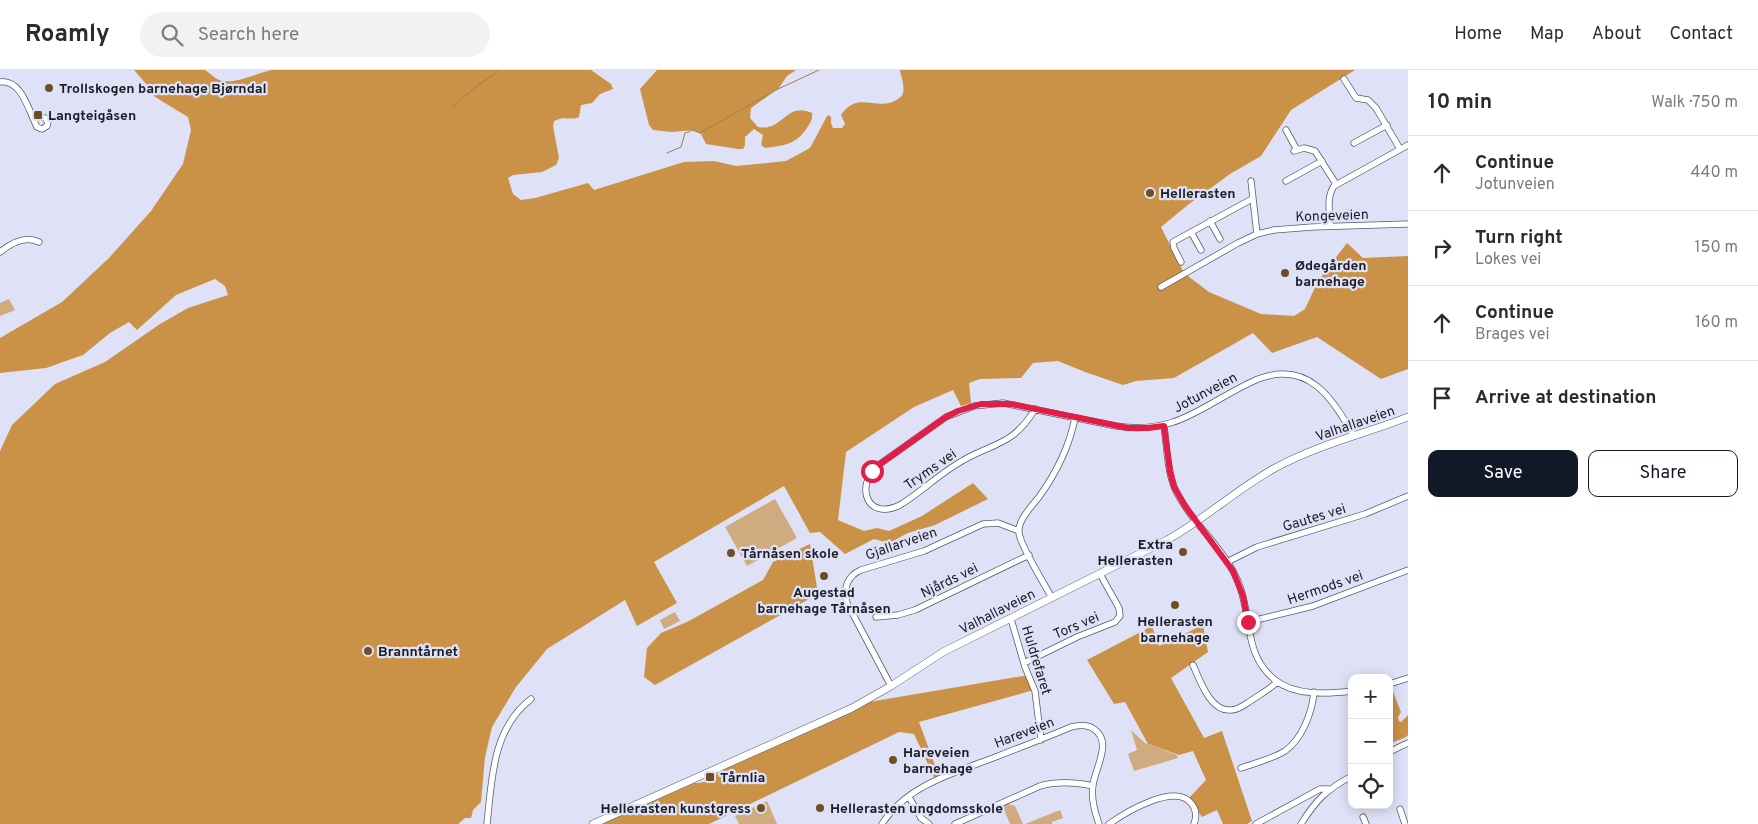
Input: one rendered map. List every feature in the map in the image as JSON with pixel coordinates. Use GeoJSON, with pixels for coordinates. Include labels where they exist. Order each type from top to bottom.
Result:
{"type":"FeatureCollection","features":[{"type":"Feature","properties":{"kind":"street"},"geometry":{"type":"LineString","coordinates":[[1344,79],[1350,91],[1358,98],[1368,100],[1373,104],[1400,149]]}},
{"type":"Feature","properties":{"kind":"street"},"geometry":{"type":"LineString","coordinates":[[0,82],[16,86],[31,113]]}},
{"type":"Feature","properties":{"kind":"street"},"geometry":{"type":"LineString","coordinates":[[1353,104],[1358,98]]}},
{"type":"Feature","properties":{"kind":"street"},"geometry":{"type":"LineString","coordinates":[[1354,143],[1387,125]]}},
{"type":"Feature","properties":{"kind":"street"},"geometry":{"type":"LineString","coordinates":[[1286,130],[1296,151],[1304,148],[1313,150],[1336,184]]}},
{"type":"Feature","properties":{"kind":"street"},"geometry":{"type":"LineString","coordinates":[[1330,226],[1330,192],[1336,184],[1408,145]]}},
{"type":"Feature","properties":{"kind":"street"},"geometry":{"type":"LineString","coordinates":[[1286,181],[1322,162]]}},
{"type":"Feature","properties":{"kind":"street"},"geometry":{"type":"LineString","coordinates":[[1251,181],[1257,234]]}},
{"type":"Feature","properties":{"kind":"street"},"geometry":{"type":"LineString","coordinates":[[1181,262],[1173,242],[1252,199]]}},
{"type":"Feature","properties":{"kind":"street"},"geometry":{"type":"LineString","coordinates":[[1210,221],[1220,239]]}},
{"type":"Feature","properties":{"kind":"street","name":"Kongeveien"},"geometry":{"type":"LineString","coordinates":[[1161,287],[1257,234],[1274,230],[1330,226],[1408,224]]}},
{"type":"Feature","properties":{"kind":"street"},"geometry":{"type":"LineString","coordinates":[[1191,232],[1201,250]]}},
{"type":"Feature","properties":{"kind":"street"},"geometry":{"type":"LineString","coordinates":[[0,252],[27,239],[39,242]]}},
{"type":"Feature","properties":{"kind":"street","name":"Jotunveien"},"geometry":{"type":"LineString","coordinates":[[866,490],[870,475],[877,466],[941,420],[958,411],[988,403],[1011,404],[1128,428],[1147,428],[1164,426],[1186,417],[1258,379],[1272,375],[1286,375],[1307,380],[1321,389],[1331,399],[1354,436]]}},
{"type":"Feature","properties":{"kind":"street","name":"Tryms vei"},"geometry":{"type":"LineString","coordinates":[[866,490],[868,500],[875,507],[890,509],[900,505],[958,462],[1007,440],[1023,426],[1035,409]]}},
{"type":"Feature","properties":{"kind":"street","name":"Valhallaveien"},"geometry":{"type":"LineString","coordinates":[[594,824],[837,715],[891,686],[937,656],[1146,552],[1197,522],[1276,467],[1307,453],[1408,417]]}},
{"type":"Feature","properties":{"kind":"street"},"geometry":{"type":"LineString","coordinates":[[1052,598],[1020,538],[1019,531],[1026,514],[1058,468],[1069,445],[1075,418]]}},
{"type":"Feature","properties":{"kind":"street"},"geometry":{"type":"LineString","coordinates":[[1164,426],[1170,472],[1174,487],[1227,562],[1240,585],[1251,642],[1256,657],[1266,671],[1278,682],[1293,689],[1314,692],[1348,691]]}},
{"type":"Feature","properties":{"kind":"street","name":"Gautes vei"},"geometry":{"type":"LineString","coordinates":[[1227,562],[1257,547],[1364,514],[1408,496]]}},
{"type":"Feature","properties":{"kind":"street","name":"Gjallarveien"},"geometry":{"type":"LineString","coordinates":[[891,686],[847,604],[846,589],[850,578],[859,570],[924,551],[983,524],[998,523],[1019,531]]}},
{"type":"Feature","properties":{"kind":"street","name":"Njårds vei"},"geometry":{"type":"LineString","coordinates":[[876,617],[905,614],[918,609],[1029,555]]}},
{"type":"Feature","properties":{"kind":"street","name":"Hermods vei"},"geometry":{"type":"LineString","coordinates":[[1248,622],[1314,606],[1408,570]]}},
{"type":"Feature","properties":{"kind":"street","name":"Tors vei"},"geometry":{"type":"LineString","coordinates":[[1024,663],[1077,637],[1111,624],[1118,619],[1120,614],[1119,608],[1100,574]]}},
{"type":"Feature","properties":{"kind":"street","name":"Huldrefaret"},"geometry":{"type":"LineString","coordinates":[[1011,618],[1024,663],[1035,691],[1041,740]]}},
{"type":"Feature","properties":{"kind":"street"},"geometry":{"type":"LineString","coordinates":[[1193,665],[1210,698],[1216,706],[1226,710],[1241,707],[1278,682]]}},
{"type":"Feature","properties":{"kind":"street"},"geometry":{"type":"LineString","coordinates":[[1393,683],[1408,678]]}},
{"type":"Feature","properties":{"kind":"street"},"geometry":{"type":"LineString","coordinates":[[1241,768],[1280,754],[1292,744],[1304,727],[1314,692]]}},
{"type":"Feature","properties":{"kind":"street"},"geometry":{"type":"LineString","coordinates":[[486,824],[499,743],[520,708],[531,699]]}},
{"type":"Feature","properties":{"kind":"street","name":"Hareveien"},"geometry":{"type":"LineString","coordinates":[[882,824],[908,797],[922,787],[941,778],[1077,726],[1089,726],[1097,732],[1103,742],[1093,786],[1095,809],[1099,824]]}},
{"type":"Feature","properties":{"kind":"street"},"geometry":{"type":"LineString","coordinates":[[1393,750],[1408,743]]}},
{"type":"Feature","properties":{"kind":"street"},"geometry":{"type":"LineString","coordinates":[[1301,824],[1316,802],[1328,790],[1348,778]]}},
{"type":"Feature","properties":{"kind":"street"},"geometry":{"type":"LineString","coordinates":[[955,824],[1040,786],[1054,782],[1076,782],[1093,786]]}},
{"type":"Feature","properties":{"kind":"street"},"geometry":{"type":"LineString","coordinates":[[1256,824],[1320,789],[1328,790]]}},
{"type":"Feature","properties":{"kind":"street"},"geometry":{"type":"LineString","coordinates":[[1109,824],[1148,803],[1176,796],[1186,798],[1193,806],[1196,816],[1194,824]]}},
{"type":"Feature","properties":{"kind":"street"},"geometry":{"type":"LineString","coordinates":[[908,797],[921,818],[929,824]]}},
{"type":"Feature","properties":{"kind":"street"},"geometry":{"type":"LineString","coordinates":[[1400,809],[1404,824]]}},
{"type":"Feature","properties":{"kind":"street"},"geometry":{"type":"LineString","coordinates":[[1363,817],[1366,824]]}},
{"type":"Feature","properties":{"kind":"shaded area"},"geometry":{"type":"Polygon","coordinates":[[[134,70],[205,70],[218,79],[229,81],[272,70],[591,70],[611,84],[613,89],[600,94],[592,103],[581,105],[579,117],[562,118],[554,121],[553,126],[559,158],[556,165],[542,172],[513,175],[508,178],[513,194],[521,200],[535,198],[588,183],[594,190],[684,162],[714,161],[736,166],[786,161],[810,148],[827,116],[831,117],[833,128],[842,128],[845,124],[841,115],[848,107],[861,102],[891,103],[901,97],[904,88],[900,70],[1355,70],[1291,110],[1261,156],[1230,174],[1161,227],[1184,273],[1209,292],[1261,314],[1294,316],[1305,309],[1318,281],[1347,243],[1363,258],[1408,256],[1408,369],[1381,379],[1317,337],[1272,353],[1253,333],[1174,378],[1136,381],[1123,385],[1058,361],[1033,363],[1021,378],[980,379],[969,383],[971,403],[961,406],[953,390],[914,407],[846,452],[838,520],[864,531],[877,528],[889,531],[922,516],[973,483],[988,499],[935,525],[908,533],[889,543],[874,539],[845,554],[820,532],[810,533],[784,486],[654,562],[677,603],[637,626],[625,600],[547,649],[516,687],[492,727],[485,757],[481,802],[473,810],[471,818],[465,818],[458,824],[0,824],[0,451],[12,425],[55,384],[105,362],[160,324],[188,308],[228,295],[225,286],[215,279],[176,295],[137,330],[129,322],[110,333],[83,355],[46,368],[0,373],[0,338],[62,302],[109,258],[151,211],[183,164],[191,130],[188,117],[155,97],[134,70]]]}},
{"type":"Feature","properties":{"kind":"shaded area"},"geometry":{"type":"Polygon","coordinates":[[[657,70],[796,70],[787,76],[779,88],[751,108],[750,118],[758,127],[766,127],[779,122],[790,113],[803,110],[812,113],[812,120],[799,138],[794,141],[784,145],[765,148],[761,145],[763,135],[754,129],[745,137],[743,149],[706,144],[701,134],[693,130],[672,132],[653,130],[649,125],[640,89],[657,70]]]}},
{"type":"Feature","properties":{"kind":"shaded area"},"geometry":{"type":"Polygon","coordinates":[[[9,299],[15,310],[0,316],[0,303],[9,299]]]}},
{"type":"Feature","properties":{"kind":"shaded area"},"geometry":{"type":"Polygon","coordinates":[[[775,499],[797,538],[747,566],[725,527],[775,499]]]}},
{"type":"Feature","properties":{"kind":"shaded area"},"geometry":{"type":"Polygon","coordinates":[[[810,544],[818,594],[655,685],[644,677],[647,648],[661,633],[687,622],[763,580],[773,562],[810,544]]]}},
{"type":"Feature","properties":{"kind":"shaded area"},"geometry":{"type":"Polygon","coordinates":[[[675,612],[680,621],[664,629],[660,620],[675,612]]]}},
{"type":"Feature","properties":{"kind":"shaded area"},"geometry":{"type":"Polygon","coordinates":[[[1203,625],[1208,652],[1171,678],[1204,738],[1222,731],[1252,821],[1247,824],[1223,824],[1217,810],[1202,817],[1189,798],[1206,780],[1193,751],[1179,755],[1148,744],[1125,702],[1114,704],[1087,660],[1152,626],[1159,646],[1203,625]]]}},
{"type":"Feature","properties":{"kind":"shaded area"},"geometry":{"type":"Polygon","coordinates":[[[1029,675],[1034,690],[919,722],[939,776],[934,777],[914,734],[899,732],[709,824],[601,824],[694,783],[705,782],[735,764],[869,702],[1029,675]]]}},
{"type":"Feature","properties":{"kind":"shaded area"},"geometry":{"type":"Polygon","coordinates":[[[1393,692],[1401,712],[1398,717],[1399,721],[1401,722],[1408,715],[1408,735],[1393,742],[1393,692]]]}},
{"type":"Feature","properties":{"kind":"shaded area"},"geometry":{"type":"Polygon","coordinates":[[[1131,730],[1145,743],[1177,755],[1178,758],[1134,771],[1128,754],[1137,750],[1131,730]]]}},
{"type":"Feature","properties":{"kind":"shaded area","name":"Hellerasten kunstgress"},"geometry":{"type":"Polygon","coordinates":[[[767,801],[777,824],[739,824],[735,816],[767,801]]]}},
{"type":"Feature","properties":{"kind":"shaded area"},"geometry":{"type":"Polygon","coordinates":[[[1005,803],[1015,806],[1023,824],[1010,824],[1002,805],[1005,803]]]}},
{"type":"Feature","properties":{"kind":"shaded area"},"geometry":{"type":"Polygon","coordinates":[[[1060,810],[1063,818],[1052,822],[1052,824],[1025,824],[1060,810]]]}},
{"type":"Feature","properties":{"kind":"waterway"},"geometry":{"type":"LineString","coordinates":[[452,107],[500,70]]}},
{"type":"Feature","properties":{"kind":"waterway"},"geometry":{"type":"LineString","coordinates":[[667,153],[681,147],[685,133],[693,130],[700,133],[776,90],[819,70]]}},
{"type":"Feature","properties":{"kind":"place","name":"Trollskogen barnehage Bjørndal"},"geometry":{"type":"Point","coordinates":[49,88]}},
{"type":"Feature","properties":{"kind":"place","name":"Langteigåsen"},"geometry":{"type":"Point","coordinates":[38,115]}},
{"type":"Feature","properties":{"kind":"place","name":"Hellerasten"},"geometry":{"type":"Point","coordinates":[1150,193]}},
{"type":"Feature","properties":{"kind":"place","name":"Ødegården barnehage"},"geometry":{"type":"Point","coordinates":[1285,273]}},
{"type":"Feature","properties":{"kind":"place","name":"Extra Hellerasten"},"geometry":{"type":"Point","coordinates":[1183,552]}},
{"type":"Feature","properties":{"kind":"place","name":"Tårnåsen skole"},"geometry":{"type":"Point","coordinates":[731,553]}},
{"type":"Feature","properties":{"kind":"place","name":"Augestad barnehage Tårnåsen"},"geometry":{"type":"Point","coordinates":[824,576]}},
{"type":"Feature","properties":{"kind":"place","name":"Hellerasten barnehage"},"geometry":{"type":"Point","coordinates":[1175,605]}},
{"type":"Feature","properties":{"kind":"place","name":"Branntårnet"},"geometry":{"type":"Point","coordinates":[368,651]}},
{"type":"Feature","properties":{"kind":"place","name":"Hareveien barnehage"},"geometry":{"type":"Point","coordinates":[893,760]}},
{"type":"Feature","properties":{"kind":"place","name":"Tårnlia"},"geometry":{"type":"Point","coordinates":[710,777]}},
{"type":"Feature","properties":{"kind":"place","name":"Hellerasten kunstgress"},"geometry":{"type":"Point","coordinates":[761,808]}},
{"type":"Feature","properties":{"kind":"place","name":"Hellerasten ungdomsskole"},"geometry":{"type":"Point","coordinates":[820,808]}},
{"type":"Feature","properties":{"kind":"route"},"geometry":{"type":"LineString","coordinates":[[872,471],[946,417],[971,406],[981,404],[1011,404],[1128,428],[1164,426],[1170,472],[1174,487],[1185,506],[1223,556],[1238,580],[1246,606],[1248,622]]}}]}
